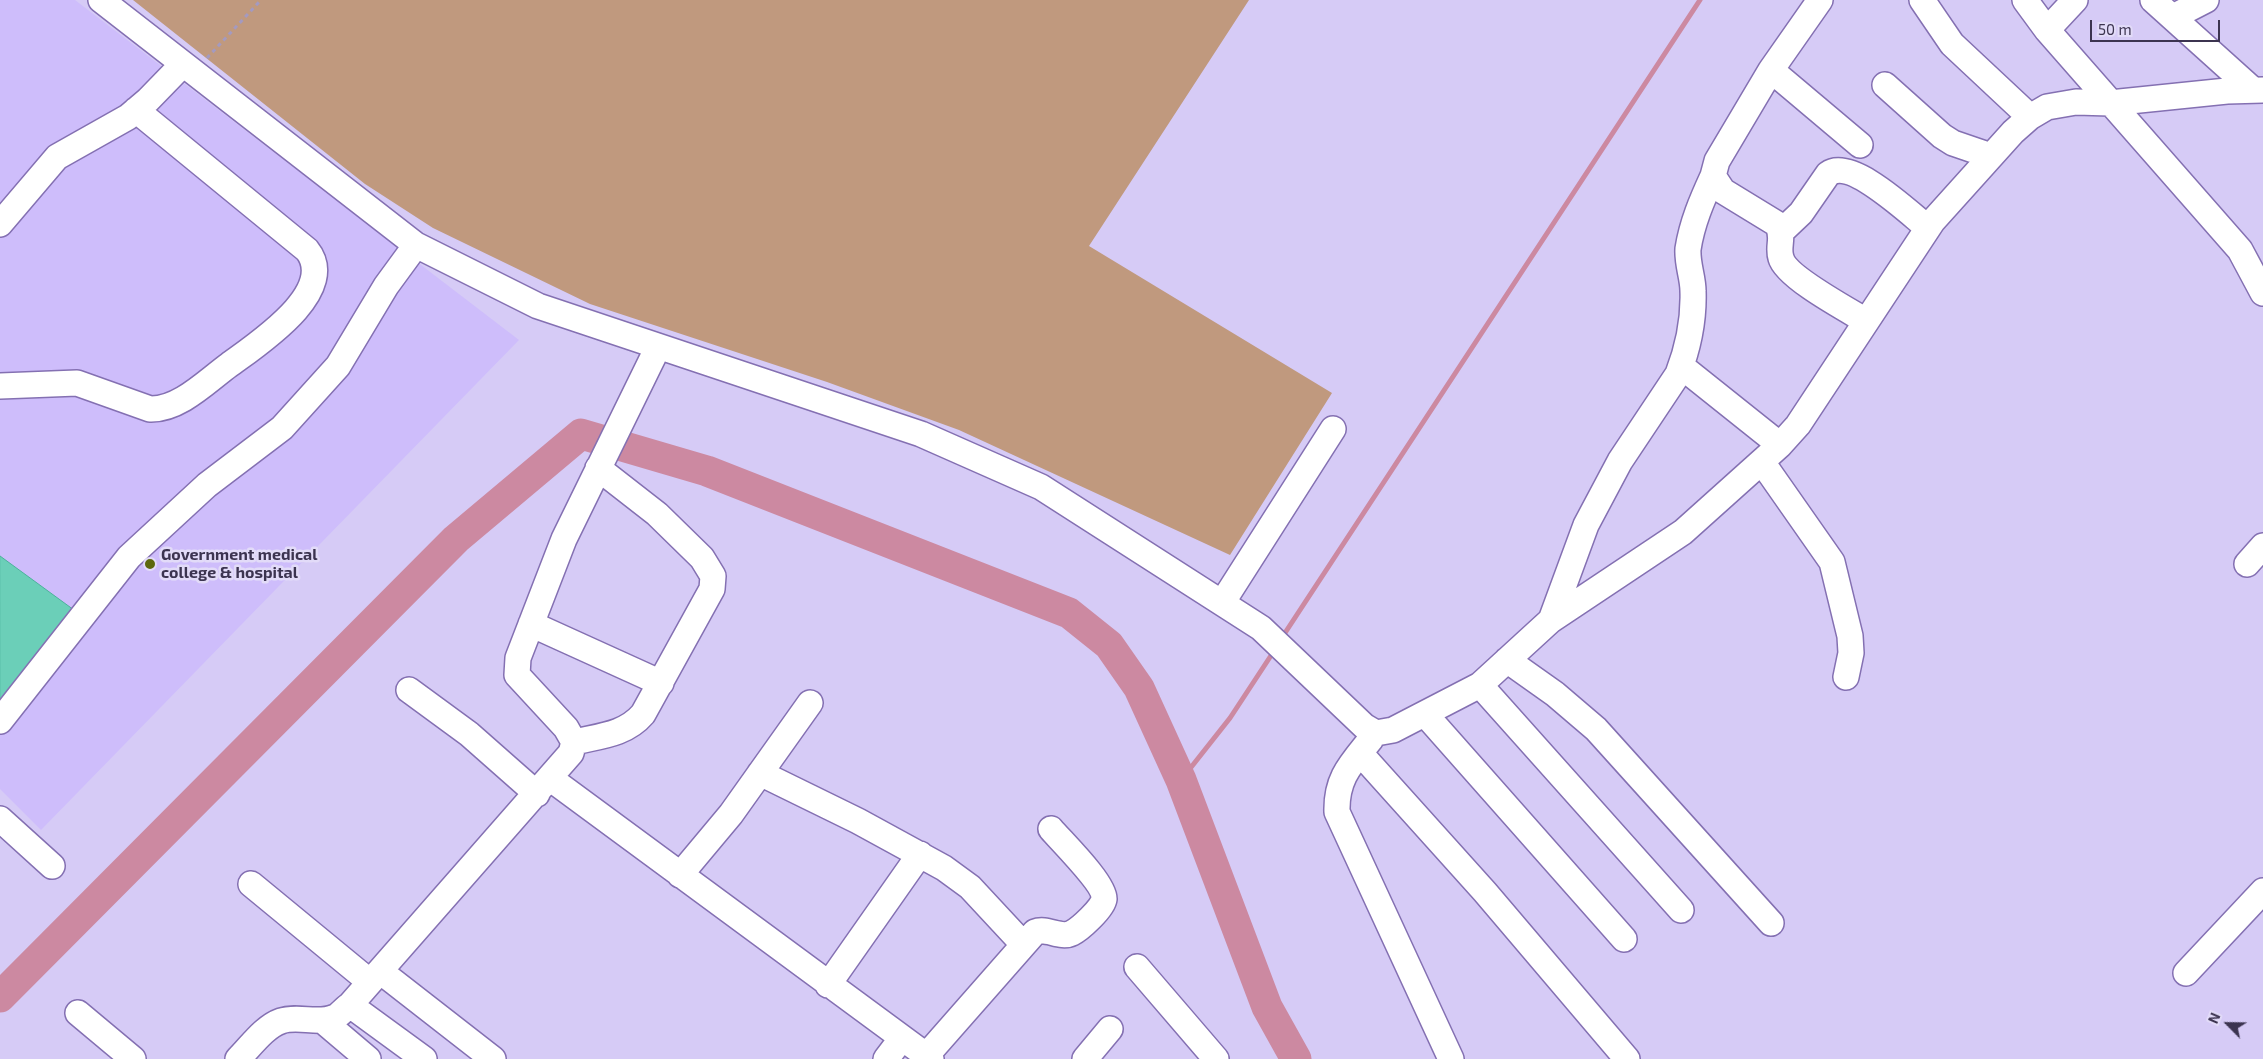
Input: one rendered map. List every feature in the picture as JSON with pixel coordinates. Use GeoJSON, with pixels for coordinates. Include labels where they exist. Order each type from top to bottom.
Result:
{"type":"FeatureCollection","features":[{"type":"Feature","properties":{"kind":"street"},"geometry":{"type":"LineString","coordinates":[[101,0],[416,245],[538,306],[921,434],[1042,487],[1260,628],[1364,726],[1376,733]]}},
{"type":"Feature","properties":{"kind":"street"},"geometry":{"type":"LineString","coordinates":[[1551,620],[1586,525],[1620,461],[1681,366],[1692,316],[1693,290],[1688,249],[1695,215],[1718,161],[1771,70],[1820,0]]}},
{"type":"Feature","properties":{"kind":"street"},"geometry":{"type":"LineString","coordinates":[[1922,0],[1952,44],[2030,116]]}},
{"type":"Feature","properties":{"kind":"street"},"geometry":{"type":"LineString","coordinates":[[2025,0],[2046,30],[2240,250],[2263,293]]}},
{"type":"Feature","properties":{"kind":"street"},"geometry":{"type":"LineString","coordinates":[[2046,30],[2075,0]]}},
{"type":"Feature","properties":{"kind":"street"},"geometry":{"type":"LineString","coordinates":[[2153,0],[2258,90]]}},
{"type":"Feature","properties":{"kind":"street"},"geometry":{"type":"LineString","coordinates":[[2173,17],[2206,0]]}},
{"type":"Feature","properties":{"kind":"street"},"geometry":{"type":"LineString","coordinates":[[0,224],[57,157],[136,110],[188,68]]}},
{"type":"Feature","properties":{"kind":"street"},"geometry":{"type":"LineString","coordinates":[[1771,70],[1860,145]]}},
{"type":"Feature","properties":{"kind":"street"},"geometry":{"type":"LineString","coordinates":[[1885,85],[1942,136],[1954,143],[1991,156]]}},
{"type":"Feature","properties":{"kind":"street"},"geometry":{"type":"LineString","coordinates":[[1451,1059],[1337,812],[1340,783],[1360,752],[1376,733],[1393,730],[1480,685],[1551,620],[1682,532],[1780,445],[1798,424],[1928,228],[1991,156],[2030,116],[2047,107],[2076,102],[2110,103],[2258,90]]}},
{"type":"Feature","properties":{"kind":"street"},"geometry":{"type":"LineString","coordinates":[[0,386],[77,383],[150,408],[161,409],[188,395],[283,325],[304,298],[313,280],[315,268],[313,258],[307,250],[136,110]]}},
{"type":"Feature","properties":{"kind":"street"},"geometry":{"type":"LineString","coordinates":[[1782,231],[1801,213],[1828,174],[1833,170],[1840,169],[1867,180],[1928,228]]}},
{"type":"Feature","properties":{"kind":"street"},"geometry":{"type":"LineString","coordinates":[[1713,176],[1723,191],[1777,224],[1782,231],[1780,257],[1783,263],[1809,286],[1866,321]]}},
{"type":"Feature","properties":{"kind":"street"},"geometry":{"type":"LineString","coordinates":[[0,721],[128,556],[206,486],[282,428],[338,366],[386,286],[416,245]]}},
{"type":"Feature","properties":{"kind":"street"},"geometry":{"type":"LineString","coordinates":[[238,1059],[267,1029],[280,1021],[295,1018],[322,1020],[336,1017],[350,1005],[571,753],[574,742],[566,728],[517,675],[518,658],[564,539],[658,347]]}},
{"type":"Feature","properties":{"kind":"street"},"geometry":{"type":"LineString","coordinates":[[1681,366],[1780,445]]}},
{"type":"Feature","properties":{"kind":"street"},"geometry":{"type":"LineString","coordinates":[[1222,603],[1333,429]]}},
{"type":"Feature","properties":{"kind":"street"},"geometry":{"type":"LineString","coordinates":[[574,742],[620,732],[634,724],[643,714],[661,683],[712,589],[713,576],[702,558],[601,462]]}},
{"type":"Feature","properties":{"kind":"street"},"geometry":{"type":"LineString","coordinates":[[1762,462],[1832,562],[1850,636],[1851,653],[1846,677]]}},
{"type":"Feature","properties":{"kind":"street"},"geometry":{"type":"LineString","coordinates":[[531,624],[661,683]]}},
{"type":"Feature","properties":{"kind":"street"},"geometry":{"type":"LineString","coordinates":[[1507,660],[1555,694],[1596,729],[1771,922]]}},
{"type":"Feature","properties":{"kind":"street"},"geometry":{"type":"LineString","coordinates":[[1480,685],[1681,910]]}},
{"type":"Feature","properties":{"kind":"street"},"geometry":{"type":"LineString","coordinates":[[409,690],[544,786],[680,875],[929,1057],[1035,932],[1041,930],[1064,935],[1072,932],[1099,909],[1104,900],[1102,891],[1094,878],[1051,829]]}},
{"type":"Feature","properties":{"kind":"street"},"geometry":{"type":"LineString","coordinates":[[680,875],[731,814],[810,704]]}},
{"type":"Feature","properties":{"kind":"street"},"geometry":{"type":"LineString","coordinates":[[1425,714],[1624,939]]}},
{"type":"Feature","properties":{"kind":"street"},"geometry":{"type":"LineString","coordinates":[[1360,752],[1485,892],[1627,1059]]}},
{"type":"Feature","properties":{"kind":"street"},"geometry":{"type":"LineString","coordinates":[[760,773],[858,821],[920,854],[961,879],[1023,944]]}},
{"type":"Feature","properties":{"kind":"street"},"geometry":{"type":"LineString","coordinates":[[0,819],[52,866]]}},
{"type":"Feature","properties":{"kind":"street"},"geometry":{"type":"LineString","coordinates":[[828,985],[920,854]]}},
{"type":"Feature","properties":{"kind":"street"},"geometry":{"type":"LineString","coordinates":[[251,884],[375,976],[493,1059]]}},
{"type":"Feature","properties":{"kind":"street"},"geometry":{"type":"LineString","coordinates":[[2186,973],[2263,891]]}},
{"type":"Feature","properties":{"kind":"street"},"geometry":{"type":"LineString","coordinates":[[1137,967],[1216,1059]]}},
{"type":"Feature","properties":{"kind":"street"},"geometry":{"type":"LineString","coordinates":[[350,1005],[424,1059]]}},
{"type":"Feature","properties":{"kind":"street"},"geometry":{"type":"LineString","coordinates":[[78,1013],[133,1059]]}},
{"type":"Feature","properties":{"kind":"street"},"geometry":{"type":"LineString","coordinates":[[322,1020],[368,1059]]}},
{"type":"Feature","properties":{"kind":"street"},"geometry":{"type":"LineString","coordinates":[[1085,1059],[1110,1029]]}},
{"type":"Feature","properties":{"kind":"street"},"geometry":{"type":"LineString","coordinates":[[886,1059],[902,1038]]}},
{"type":"Feature","properties":{"kind":"path"},"geometry":{"type":"LineString","coordinates":[[188,68],[261,0]]}},
{"type":"Feature","properties":{"kind":"shaded area","name":"Government medical college & hospital"},"geometry":{"type":"Polygon","coordinates":[[[0,0],[75,0],[519,340],[41,830],[0,789],[0,0]]]}},
{"type":"Feature","properties":{"kind":"shaded area"},"geometry":{"type":"Polygon","coordinates":[[[133,0],[1249,0],[1089,246],[1332,393],[1230,555],[959,430],[827,382],[590,304],[433,228],[365,184],[133,0]]]}},
{"type":"Feature","properties":{"kind":"building"},"geometry":{"type":"Polygon","coordinates":[[[0,556],[74,610],[0,711],[0,556]]]}},
{"type":"Feature","properties":{"kind":"waterway"},"geometry":{"type":"LineString","coordinates":[[1281,639],[1700,0]]}},
{"type":"Feature","properties":{"kind":"waterway"},"geometry":{"type":"LineString","coordinates":[[0,997],[456,539],[581,434],[707,471],[1069,613],[1109,645],[1139,688],[1181,780],[1267,1007],[1296,1059]]}},
{"type":"Feature","properties":{"kind":"waterway"},"geometry":{"type":"LineString","coordinates":[[1181,780],[1230,718],[1274,651]]}},
{"type":"Feature","properties":{"kind":"place","name":"Government medical college & hospital"},"geometry":{"type":"Point","coordinates":[150,564]}}]}
